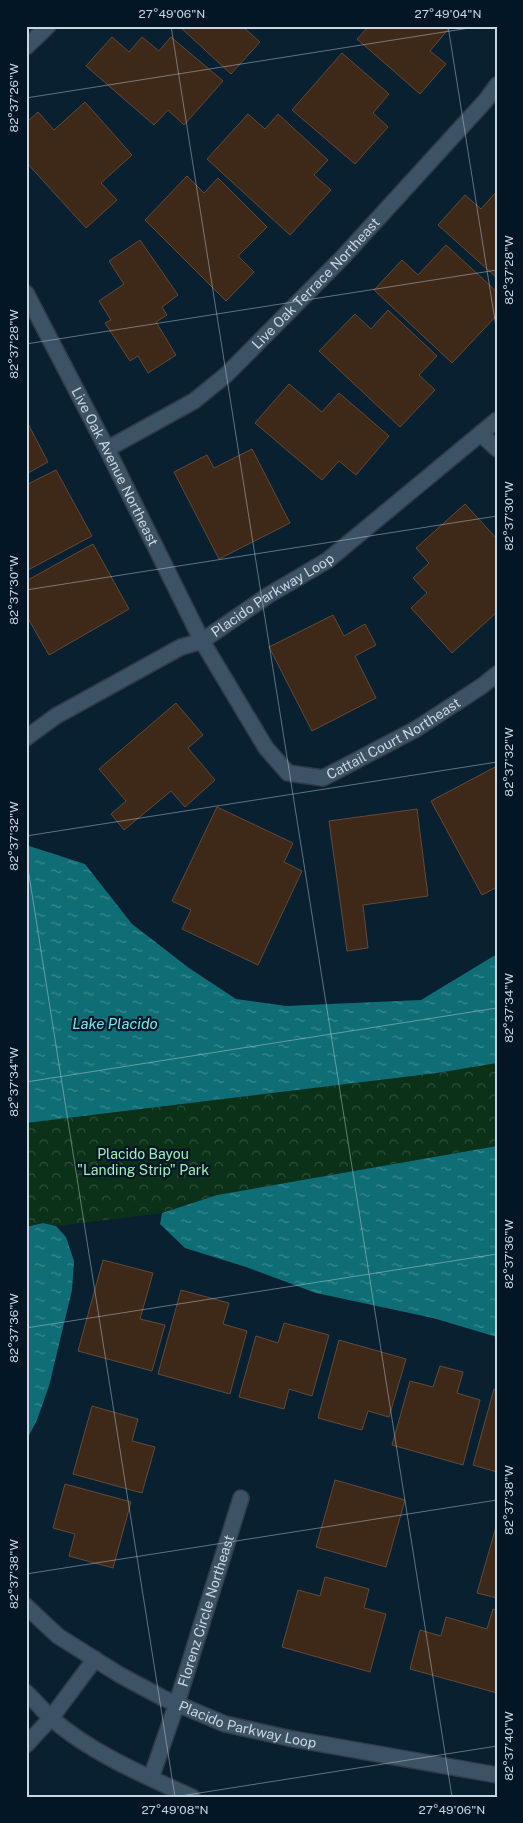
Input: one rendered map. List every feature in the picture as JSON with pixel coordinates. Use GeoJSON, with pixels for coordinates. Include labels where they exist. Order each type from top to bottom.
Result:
{"type":"FeatureCollection","features":[{"type":"Feature","properties":{"kind":"street"},"geometry":{"type":"LineString","coordinates":[[26,47],[48,26]]}},
{"type":"Feature","properties":{"kind":"street","name":"Live Oak Terrace Northeast"},"geometry":{"type":"LineString","coordinates":[[107,449],[194,401],[226,375],[342,258],[487,99],[497,85]]}},
{"type":"Feature","properties":{"kind":"street","name":"Live Oak Avenue Northeast"},"geometry":{"type":"LineString","coordinates":[[26,294],[107,449],[202,641]]}},
{"type":"Feature","properties":{"kind":"street","name":"Placido Parkway Loop"},"geometry":{"type":"LineString","coordinates":[[26,738],[56,716],[131,674],[181,647],[202,641],[267,596],[328,560],[497,420]]}},
{"type":"Feature","properties":{"kind":"street"},"geometry":{"type":"LineString","coordinates":[[481,434],[497,449]]}},
{"type":"Feature","properties":{"kind":"street","name":"Cattail Court Northeast"},"geometry":{"type":"LineString","coordinates":[[202,641],[266,748],[288,773],[323,778],[416,729],[482,686],[497,674]]}},
{"type":"Feature","properties":{"kind":"street","name":"Florenz Circle Northeast"},"geometry":{"type":"LineString","coordinates":[[151,1778],[177,1703],[241,1498]]}},
{"type":"Feature","properties":{"kind":"street","name":"Placido Parkway Loop"},"geometry":{"type":"LineString","coordinates":[[26,1606],[58,1636],[120,1675],[225,1724],[293,1739],[497,1775]]}},
{"type":"Feature","properties":{"kind":"street"},"geometry":{"type":"LineString","coordinates":[[26,1745],[51,1718],[95,1659]]}},
{"type":"Feature","properties":{"kind":"street"},"geometry":{"type":"LineString","coordinates":[[26,1692],[51,1718],[89,1746],[192,1797]]}},
{"type":"Feature","properties":{"kind":"green space","name":"Placido Bayou \"Landing Strip\" Park"},"geometry":{"type":"Polygon","coordinates":[[[497,1063],[497,1146],[217,1195],[162,1213],[56,1226],[43,1223],[26,1227],[26,1123],[437,1073],[497,1063]]]}},
{"type":"Feature","properties":{"kind":"water","name":"Lake Placido"},"geometry":{"type":"Polygon","coordinates":[[[26,845],[85,864],[132,924],[189,968],[236,999],[286,1006],[421,1000],[497,954],[497,1063],[437,1073],[26,1123],[26,845]]]}},
{"type":"Feature","properties":{"kind":"water"},"geometry":{"type":"Polygon","coordinates":[[[497,1146],[497,1337],[433,1318],[316,1293],[246,1267],[185,1248],[160,1224],[162,1213],[217,1195],[497,1146]]]}},
{"type":"Feature","properties":{"kind":"water"},"geometry":{"type":"Polygon","coordinates":[[[43,1223],[56,1226],[66,1237],[74,1261],[72,1290],[49,1386],[37,1420],[26,1441],[26,1227],[43,1223]]]}},
{"type":"Feature","properties":{"kind":"building"},"geometry":{"type":"Polygon","coordinates":[[[179,26],[244,26],[260,42],[231,74],[179,26]]]}},
{"type":"Feature","properties":{"kind":"building"},"geometry":{"type":"Polygon","coordinates":[[[369,26],[451,26],[430,51],[446,64],[420,94],[357,39],[369,26]]]}},
{"type":"Feature","properties":{"kind":"building"},"geometry":{"type":"Polygon","coordinates":[[[112,37],[129,52],[142,37],[159,51],[171,37],[223,81],[184,125],[168,110],[154,125],[86,66],[112,37]]]}},
{"type":"Feature","properties":{"kind":"building"},"geometry":{"type":"Polygon","coordinates":[[[342,53],[389,94],[373,113],[388,127],[355,164],[292,110],[342,53]]]}},
{"type":"Feature","properties":{"kind":"building"},"geometry":{"type":"Polygon","coordinates":[[[85,102],[132,155],[101,183],[117,200],[86,228],[26,162],[26,123],[38,112],[54,130],[85,102]]]}},
{"type":"Feature","properties":{"kind":"building"},"geometry":{"type":"Polygon","coordinates":[[[248,114],[265,129],[278,114],[328,160],[314,175],[331,190],[290,235],[207,159],[248,114]]]}},
{"type":"Feature","properties":{"kind":"building"},"geometry":{"type":"Polygon","coordinates":[[[187,176],[204,193],[218,178],[267,227],[238,256],[254,272],[226,301],[145,220],[187,176]]]}},
{"type":"Feature","properties":{"kind":"building"},"geometry":{"type":"Polygon","coordinates":[[[497,191],[497,278],[438,225],[465,195],[481,209],[497,191]]]}},
{"type":"Feature","properties":{"kind":"building"},"geometry":{"type":"Polygon","coordinates":[[[140,240],[178,295],[162,307],[167,315],[156,322],[176,355],[148,373],[138,356],[130,361],[105,323],[111,320],[99,301],[124,284],[109,261],[140,240]]]}},
{"type":"Feature","properties":{"kind":"building"},"geometry":{"type":"Polygon","coordinates":[[[446,245],[497,292],[497,315],[452,363],[374,290],[402,260],[418,275],[446,245]]]}},
{"type":"Feature","properties":{"kind":"building"},"geometry":{"type":"Polygon","coordinates":[[[388,310],[437,356],[419,375],[435,390],[400,427],[319,351],[355,314],[371,329],[388,310]]]}},
{"type":"Feature","properties":{"kind":"building"},"geometry":{"type":"Polygon","coordinates":[[[289,384],[322,412],[339,393],[389,436],[356,475],[339,461],[322,480],[255,423],[289,384]]]}},
{"type":"Feature","properties":{"kind":"building"},"geometry":{"type":"Polygon","coordinates":[[[26,420],[48,462],[26,474],[26,420]]]}},
{"type":"Feature","properties":{"kind":"building"},"geometry":{"type":"Polygon","coordinates":[[[252,449],[290,523],[219,559],[174,472],[207,455],[214,468],[252,449]]]}},
{"type":"Feature","properties":{"kind":"building"},"geometry":{"type":"Polygon","coordinates":[[[56,470],[92,536],[26,571],[26,485],[56,470]]]}},
{"type":"Feature","properties":{"kind":"building"},"geometry":{"type":"Polygon","coordinates":[[[465,504],[497,539],[497,612],[452,653],[411,608],[427,593],[413,578],[429,563],[416,548],[465,504]]]}},
{"type":"Feature","properties":{"kind":"building"},"geometry":{"type":"Polygon","coordinates":[[[93,544],[129,609],[49,655],[26,615],[26,581],[93,544]]]}},
{"type":"Feature","properties":{"kind":"building"},"geometry":{"type":"Polygon","coordinates":[[[333,615],[344,636],[365,624],[376,645],[355,656],[376,698],[312,731],[269,647],[333,615]]]}},
{"type":"Feature","properties":{"kind":"building"},"geometry":{"type":"Polygon","coordinates":[[[176,703],[203,735],[188,748],[215,780],[185,807],[171,791],[124,830],[111,814],[126,801],[99,769],[176,703]]]}},
{"type":"Feature","properties":{"kind":"building"},"geometry":{"type":"Polygon","coordinates":[[[497,766],[497,887],[482,895],[431,801],[497,766]]]}},
{"type":"Feature","properties":{"kind":"building"},"geometry":{"type":"Polygon","coordinates":[[[217,807],[293,843],[284,862],[302,871],[258,965],[182,929],[191,910],[172,901],[217,807]]]}},
{"type":"Feature","properties":{"kind":"building"},"geometry":{"type":"Polygon","coordinates":[[[417,809],[428,896],[363,905],[368,948],[347,951],[329,821],[417,809]]]}},
{"type":"Feature","properties":{"kind":"building"},"geometry":{"type":"Polygon","coordinates":[[[103,1260],[153,1273],[140,1319],[165,1325],[152,1371],[78,1351],[103,1260]]]}},
{"type":"Feature","properties":{"kind":"building"},"geometry":{"type":"Polygon","coordinates":[[[181,1290],[229,1303],[223,1324],[247,1331],[230,1394],[158,1374],[181,1290]]]}},
{"type":"Feature","properties":{"kind":"building"},"geometry":{"type":"Polygon","coordinates":[[[284,1323],[329,1335],[312,1396],[289,1389],[284,1409],[239,1397],[256,1336],[278,1343],[284,1323]]]}},
{"type":"Feature","properties":{"kind":"building"},"geometry":{"type":"Polygon","coordinates":[[[339,1340],[406,1359],[389,1417],[368,1411],[362,1430],[318,1418],[339,1340]]]}},
{"type":"Feature","properties":{"kind":"building"},"geometry":{"type":"Polygon","coordinates":[[[440,1366],[463,1372],[457,1393],[480,1400],[463,1465],[392,1445],[410,1381],[433,1387],[440,1366]]]}},
{"type":"Feature","properties":{"kind":"building"},"geometry":{"type":"Polygon","coordinates":[[[494,1389],[497,1390],[497,1472],[473,1465],[494,1389]]]}},
{"type":"Feature","properties":{"kind":"building"},"geometry":{"type":"Polygon","coordinates":[[[92,1406],[138,1419],[132,1441],[155,1447],[142,1493],[73,1474],[92,1406]]]}},
{"type":"Feature","properties":{"kind":"building"},"geometry":{"type":"Polygon","coordinates":[[[335,1480],[405,1500],[386,1567],[316,1547],[335,1480]]]}},
{"type":"Feature","properties":{"kind":"building"},"geometry":{"type":"Polygon","coordinates":[[[65,1484],[131,1502],[113,1568],[69,1556],[75,1534],[53,1528],[65,1484]]]}},
{"type":"Feature","properties":{"kind":"building"},"geometry":{"type":"Polygon","coordinates":[[[497,1527],[497,1598],[477,1593],[497,1527]]]}},
{"type":"Feature","properties":{"kind":"building"},"geometry":{"type":"Polygon","coordinates":[[[325,1577],[369,1589],[364,1608],[386,1614],[370,1672],[282,1647],[298,1590],[320,1596],[325,1577]]]}},
{"type":"Feature","properties":{"kind":"building"},"geometry":{"type":"Polygon","coordinates":[[[493,1609],[497,1610],[497,1693],[410,1669],[420,1630],[441,1636],[446,1617],[487,1629],[493,1609]]]}}]}
